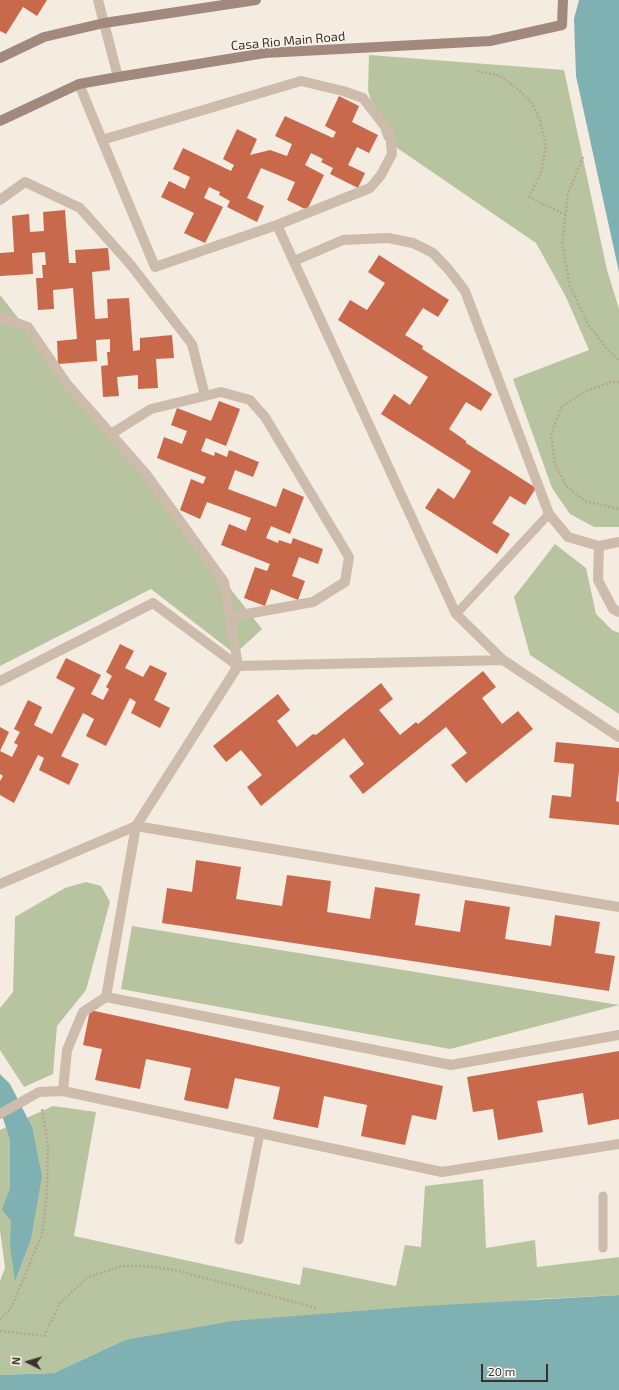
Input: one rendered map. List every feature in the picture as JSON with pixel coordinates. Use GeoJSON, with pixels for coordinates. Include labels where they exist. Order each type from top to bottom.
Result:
{"type":"FeatureCollection","features":[{"type":"Feature","properties":{"kind":"street"},"geometry":{"type":"LineString","coordinates":[[98,0],[118,76]]}},
{"type":"Feature","properties":{"kind":"street"},"geometry":{"type":"LineString","coordinates":[[0,58],[44,37],[104,23],[256,0]]}},
{"type":"Feature","properties":{"kind":"street","name":"Casa Rio Main Road"},"geometry":{"type":"LineString","coordinates":[[0,121],[79,84],[118,76],[265,53],[490,41],[562,25],[563,0]]}},
{"type":"Feature","properties":{"kind":"street"},"geometry":{"type":"LineString","coordinates":[[79,84],[102,140],[155,267],[277,225],[370,188],[381,176],[392,154],[390,133],[363,98],[343,91],[301,81],[102,140]]}},
{"type":"Feature","properties":{"kind":"street"},"geometry":{"type":"LineString","coordinates":[[0,200],[25,182],[80,208],[130,264],[192,344],[205,396]]}},
{"type":"Feature","properties":{"kind":"street"},"geometry":{"type":"LineString","coordinates":[[277,225],[456,614],[503,660],[619,737]]}},
{"type":"Feature","properties":{"kind":"street"},"geometry":{"type":"LineString","coordinates":[[294,261],[343,240],[388,238],[414,242],[433,253],[449,270],[465,291],[549,514],[568,537],[599,546],[619,542]]}},
{"type":"Feature","properties":{"kind":"street"},"geometry":{"type":"LineString","coordinates":[[0,317],[28,327],[67,384],[146,474],[224,582],[238,666],[136,826],[106,997]]}},
{"type":"Feature","properties":{"kind":"street"},"geometry":{"type":"LineString","coordinates":[[112,434],[151,409],[221,392],[250,400],[265,417],[349,557],[345,582],[313,602],[230,617]]}},
{"type":"Feature","properties":{"kind":"street"},"geometry":{"type":"LineString","coordinates":[[599,546],[598,580],[613,609],[619,612]]}},
{"type":"Feature","properties":{"kind":"street"},"geometry":{"type":"LineString","coordinates":[[0,681],[153,603],[238,666],[503,660]]}},
{"type":"Feature","properties":{"kind":"street"},"geometry":{"type":"LineString","coordinates":[[0,884],[136,826],[619,907]]}},
{"type":"Feature","properties":{"kind":"street"},"geometry":{"type":"LineString","coordinates":[[63,1091],[67,1050],[83,1012],[106,997],[451,1065],[619,1035]]}},
{"type":"Feature","properties":{"kind":"street"},"geometry":{"type":"LineString","coordinates":[[0,1114],[39,1092],[63,1091],[442,1172],[619,1144]]}},
{"type":"Feature","properties":{"kind":"lane"},"geometry":{"type":"LineString","coordinates":[[456,614],[549,514]]}},
{"type":"Feature","properties":{"kind":"lane"},"geometry":{"type":"LineString","coordinates":[[239,1240],[260,1133]]}},
{"type":"Feature","properties":{"kind":"lane"},"geometry":{"type":"LineString","coordinates":[[603,1196],[603,1248]]}},
{"type":"Feature","properties":{"kind":"path"},"geometry":{"type":"LineString","coordinates":[[477,71],[500,76],[519,90],[532,103],[540,121],[546,146],[541,173],[529,197],[566,215]]}},
{"type":"Feature","properties":{"kind":"path"},"geometry":{"type":"LineString","coordinates":[[582,157],[568,193],[562,244],[570,286],[588,324],[607,349],[619,361]]}},
{"type":"Feature","properties":{"kind":"path"},"geometry":{"type":"LineString","coordinates":[[619,382],[611,382],[586,391],[562,406],[551,435],[554,464],[566,486],[586,501],[619,509]]}},
{"type":"Feature","properties":{"kind":"path"},"geometry":{"type":"LineString","coordinates":[[0,1320],[12,1306],[42,1234],[47,1193],[48,1146],[39,1092]]}},
{"type":"Feature","properties":{"kind":"path"},"geometry":{"type":"LineString","coordinates":[[0,1331],[44,1336],[60,1303],[88,1277],[123,1266],[145,1266],[175,1270],[316,1308]]}},
{"type":"Feature","properties":{"kind":"green space"},"geometry":{"type":"Polygon","coordinates":[[[369,55],[564,70],[607,270],[619,309],[619,527],[594,527],[570,514],[552,488],[513,379],[589,350],[566,297],[536,243],[384,139],[368,91],[369,55]]]}},
{"type":"Feature","properties":{"kind":"green space"},"geometry":{"type":"Polygon","coordinates":[[[0,295],[262,629],[235,654],[151,589],[0,666],[0,295]]]}},
{"type":"Feature","properties":{"kind":"green space"},"geometry":{"type":"Polygon","coordinates":[[[555,544],[586,568],[596,614],[612,630],[619,633],[619,714],[530,655],[514,597],[555,544]]]}},
{"type":"Feature","properties":{"kind":"green space"},"geometry":{"type":"Polygon","coordinates":[[[86,882],[101,886],[110,902],[86,990],[57,1026],[53,1074],[24,1087],[0,1050],[0,1008],[13,992],[15,917],[65,888],[86,882]]]}},
{"type":"Feature","properties":{"kind":"green space"},"geometry":{"type":"Polygon","coordinates":[[[132,926],[619,1005],[450,1049],[121,989],[132,926]]]}},
{"type":"Feature","properties":{"kind":"green space"},"geometry":{"type":"Polygon","coordinates":[[[53,1106],[96,1112],[74,1236],[300,1285],[303,1267],[396,1286],[405,1245],[421,1247],[425,1186],[483,1179],[486,1248],[535,1240],[537,1267],[619,1257],[619,1295],[538,1299],[125,1340],[54,1373],[0,1375],[0,1281],[5,1268],[0,1230],[0,1130],[53,1106]]]}},
{"type":"Feature","properties":{"kind":"water"},"geometry":{"type":"Polygon","coordinates":[[[579,0],[619,0],[619,272],[576,76],[574,19],[579,0]]]}},
{"type":"Feature","properties":{"kind":"water"},"geometry":{"type":"Polygon","coordinates":[[[0,1074],[10,1084],[32,1127],[42,1176],[31,1239],[15,1281],[10,1246],[11,1221],[2,1210],[10,1188],[10,1140],[0,1109],[0,1074]]]}},
{"type":"Feature","properties":{"kind":"water"},"geometry":{"type":"Polygon","coordinates":[[[619,1295],[619,1390],[0,1390],[0,1375],[54,1373],[125,1340],[233,1321],[408,1307],[619,1295]]]}},
{"type":"Feature","properties":{"kind":"building"},"geometry":{"type":"Polygon","coordinates":[[[0,0],[47,0],[37,16],[23,7],[6,34],[0,31],[0,0]]]}},
{"type":"Feature","properties":{"kind":"building"},"geometry":{"type":"Polygon","coordinates":[[[339,96],[359,106],[352,122],[378,135],[369,153],[357,147],[348,165],[365,173],[358,188],[330,174],[333,168],[321,162],[323,159],[311,153],[305,165],[324,175],[307,210],[287,200],[295,182],[261,168],[247,198],[264,206],[257,222],[227,207],[230,201],[219,195],[220,192],[209,187],[204,198],[223,207],[205,243],[184,233],[194,213],[161,197],[169,181],[185,189],[190,177],[173,169],[183,148],[231,171],[234,165],[223,159],[237,129],[257,139],[250,155],[270,150],[287,156],[292,144],[275,136],[285,116],[333,138],[336,132],[325,126],[339,96]]]}},
{"type":"Feature","properties":{"kind":"building"},"geometry":{"type":"Polygon","coordinates":[[[65,210],[69,263],[76,263],[75,250],[108,248],[110,270],[92,272],[95,319],[108,318],[107,299],[129,298],[133,351],[140,350],[140,338],[172,335],[174,358],[156,359],[158,388],[138,389],[138,375],[117,377],[119,396],[103,397],[101,366],[108,365],[107,352],[110,352],[110,339],[96,340],[97,361],[58,364],[57,341],[77,339],[73,288],[53,290],[54,309],[38,310],[36,278],[43,278],[42,265],[46,265],[45,252],[32,253],[33,274],[0,276],[0,253],[14,252],[12,216],[29,214],[30,232],[44,231],[43,212],[65,210]]]}},
{"type":"Feature","properties":{"kind":"building"},"geometry":{"type":"Polygon","coordinates":[[[379,255],[449,300],[438,317],[423,308],[405,335],[423,346],[422,349],[492,394],[481,411],[466,402],[449,429],[466,441],[466,443],[536,488],[525,505],[510,496],[492,523],[510,534],[497,554],[425,508],[438,488],[454,499],[471,471],[381,414],[394,394],[410,405],[428,377],[338,320],[350,300],[367,310],[385,283],[368,272],[379,255]]]}},
{"type":"Feature","properties":{"kind":"building"},"geometry":{"type":"Polygon","coordinates":[[[219,401],[240,409],[226,446],[206,438],[201,451],[214,456],[215,452],[227,457],[229,450],[259,462],[253,477],[235,470],[228,489],[276,507],[283,488],[304,497],[290,534],[271,526],[266,538],[278,543],[279,540],[291,544],[293,538],[323,549],[318,564],[299,557],[292,576],[305,581],[298,600],[271,589],[265,606],[244,598],[255,567],[267,571],[270,564],[221,545],[229,524],[246,531],[251,518],[207,502],[200,519],[180,510],[191,479],[203,484],[206,477],[157,458],[164,437],[182,444],[187,431],[171,425],[177,408],[211,421],[219,401]]]}},
{"type":"Feature","properties":{"kind":"building"},"geometry":{"type":"Polygon","coordinates":[[[120,644],[134,651],[125,668],[143,677],[150,665],[167,673],[154,700],[170,708],[160,728],[131,713],[136,702],[130,698],[106,746],[86,736],[94,719],[83,713],[61,756],[79,764],[69,785],[39,770],[44,758],[38,755],[14,803],[0,795],[0,781],[3,776],[0,774],[0,751],[12,757],[18,745],[14,743],[20,732],[14,729],[28,700],[42,707],[34,725],[52,734],[75,688],[56,678],[66,658],[101,675],[91,694],[103,700],[109,689],[106,687],[112,676],[106,672],[120,644]]]}},
{"type":"Feature","properties":{"kind":"building"},"geometry":{"type":"Polygon","coordinates":[[[483,671],[496,687],[482,698],[502,724],[518,711],[533,729],[466,783],[451,765],[467,753],[446,727],[363,794],[349,776],[364,764],[344,738],[261,806],[247,787],[262,775],[241,750],[226,762],[213,746],[278,694],[290,710],[277,721],[297,747],[313,734],[316,735],[381,683],[393,699],[379,710],[400,735],[416,722],[418,724],[483,671]]]}},
{"type":"Feature","properties":{"kind":"building"},"geometry":{"type":"Polygon","coordinates":[[[0,727],[9,732],[0,751],[0,727]]]}},
{"type":"Feature","properties":{"kind":"building"},"geometry":{"type":"Polygon","coordinates":[[[556,742],[619,748],[619,771],[616,801],[619,802],[619,825],[549,818],[552,795],[571,797],[574,764],[554,762],[556,742]]]}},
{"type":"Feature","properties":{"kind":"building"},"geometry":{"type":"Polygon","coordinates":[[[196,860],[241,867],[236,899],[282,906],[287,875],[331,881],[327,912],[370,919],[375,887],[420,894],[415,925],[460,932],[465,900],[510,907],[505,939],[551,946],[555,915],[600,922],[595,953],[615,956],[609,991],[162,923],[167,888],[192,892],[196,860]]]}},
{"type":"Feature","properties":{"kind":"building"},"geometry":{"type":"Polygon","coordinates":[[[90,1010],[443,1086],[436,1120],[412,1115],[405,1145],[361,1136],[367,1105],[324,1096],[318,1128],[273,1119],[280,1087],[235,1078],[228,1109],[184,1100],[191,1068],[146,1059],[140,1089],[95,1080],[102,1049],[83,1045],[90,1010]]]}},
{"type":"Feature","properties":{"kind":"building"},"geometry":{"type":"Polygon","coordinates":[[[619,1051],[619,1119],[588,1125],[583,1093],[537,1101],[543,1132],[498,1140],[493,1109],[473,1112],[467,1077],[619,1051]]]}}]}
